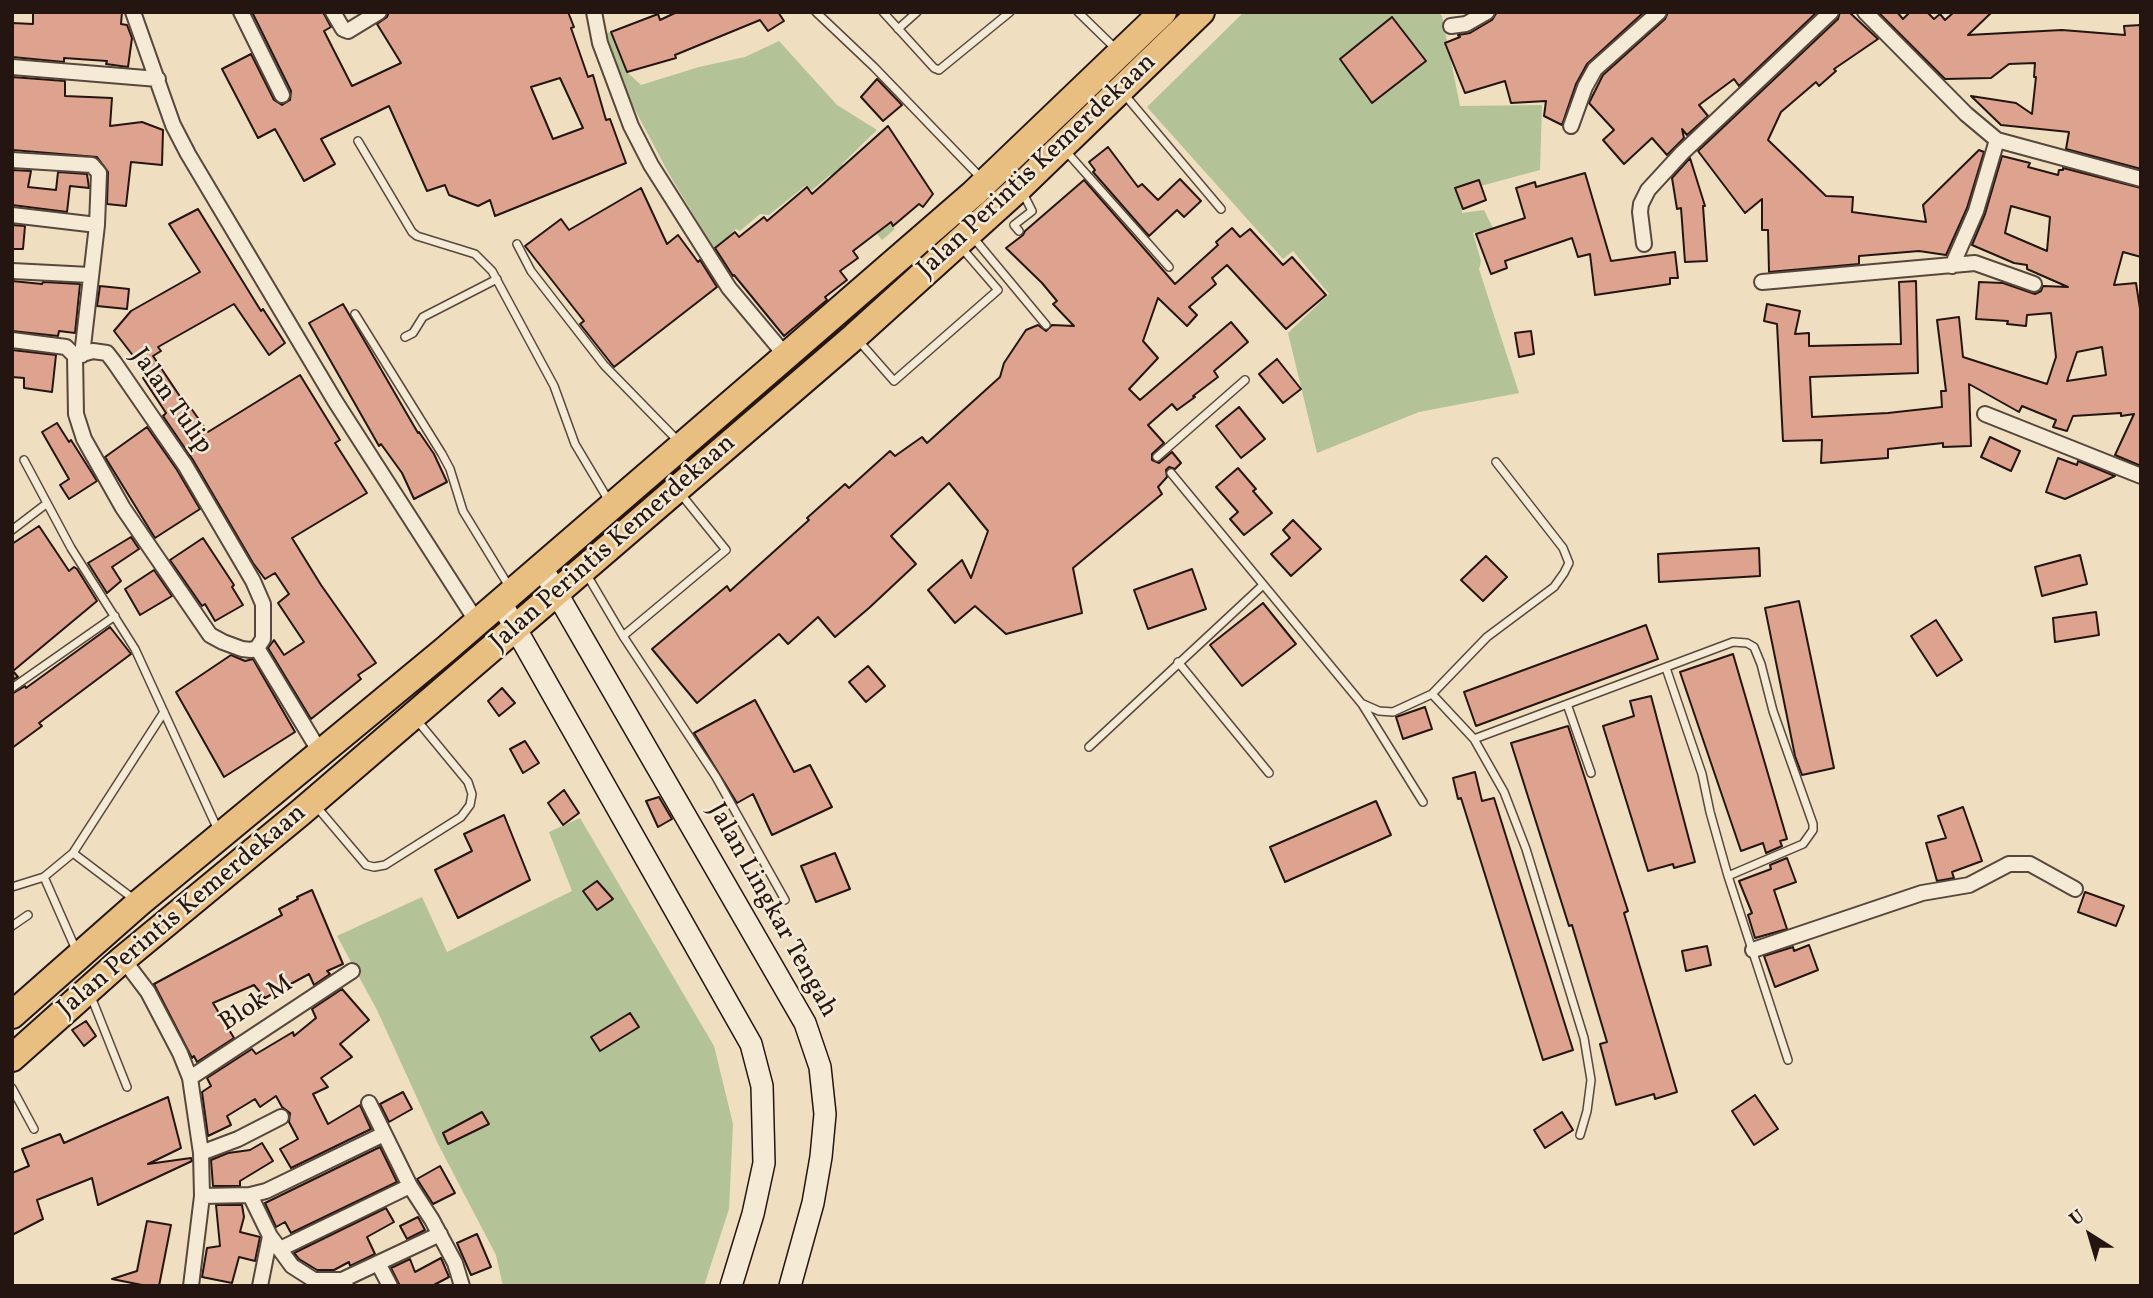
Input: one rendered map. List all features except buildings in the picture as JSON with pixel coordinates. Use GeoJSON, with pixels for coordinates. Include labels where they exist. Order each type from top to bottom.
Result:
{"type":"FeatureCollection","features":[{"type":"Feature","properties":{"kind":"highway","name":"Jalan Perintis Kemerdekaan"},"geometry":{"type":"LineString","coordinates":[[12,1015],[139,903],[477,622],[786,356],[985,182],[1163,12]]}},
{"type":"Feature","properties":{"kind":"highway","name":"Jalan Perintis Kemerdekaan"},"geometry":{"type":"LineString","coordinates":[[12,1059],[124,959],[516,629],[583,568],[855,336],[1020,187],[1201,12]]}},
{"type":"Feature","properties":{"kind":"main road","name":"Jalan Lingkar Tengah"},"geometry":{"type":"LineString","coordinates":[[541,566],[809,1034],[820,1067],[825,1114],[813,1203],[790,1286]]}},
{"type":"Feature","properties":{"kind":"main road"},"geometry":{"type":"LineString","coordinates":[[506,596],[516,629],[751,1044],[762,1086],[764,1163],[753,1214],[731,1286]]}},
{"type":"Feature","properties":{"kind":"street"},"geometry":{"type":"LineString","coordinates":[[133,12],[173,125],[188,154],[335,401],[477,622]]}},
{"type":"Feature","properties":{"kind":"street"},"geometry":{"type":"LineString","coordinates":[[241,12],[282,95]]}},
{"type":"Feature","properties":{"kind":"street"},"geometry":{"type":"LineString","coordinates":[[333,12],[343,29],[348,31],[379,12]]}},
{"type":"Feature","properties":{"kind":"street"},"geometry":{"type":"LineString","coordinates":[[594,12],[600,43],[611,75],[631,126],[651,165],[729,288],[786,356]]}},
{"type":"Feature","properties":{"kind":"street"},"geometry":{"type":"LineString","coordinates":[[1451,26],[1466,24],[1487,12]]}},
{"type":"Feature","properties":{"kind":"street"},"geometry":{"type":"LineString","coordinates":[[1571,125],[1585,87],[1595,69],[1659,12]]}},
{"type":"Feature","properties":{"kind":"street"},"geometry":{"type":"LineString","coordinates":[[1644,244],[1640,212],[1648,190],[1682,153],[1831,12]]}},
{"type":"Feature","properties":{"kind":"street"},"geometry":{"type":"LineString","coordinates":[[1865,12],[1982,130],[1997,140],[2141,179]]}},
{"type":"Feature","properties":{"kind":"street"},"geometry":{"type":"LineString","coordinates":[[12,66],[158,79]]}},
{"type":"Feature","properties":{"kind":"street"},"geometry":{"type":"LineString","coordinates":[[1952,266],[1976,211],[1997,140]]}},
{"type":"Feature","properties":{"kind":"street"},"geometry":{"type":"LineString","coordinates":[[12,160],[94,167],[99,173],[97,225],[79,356],[76,414],[79,426],[123,508],[210,635],[242,649],[257,648],[320,752]]}},
{"type":"Feature","properties":{"kind":"street"},"geometry":{"type":"LineString","coordinates":[[12,215],[97,225]]}},
{"type":"Feature","properties":{"kind":"street"},"geometry":{"type":"LineString","coordinates":[[1762,282],[1975,263],[2034,284]]}},
{"type":"Feature","properties":{"kind":"street"},"geometry":{"type":"LineString","coordinates":[[12,271],[90,275]]}},
{"type":"Feature","properties":{"kind":"street"},"geometry":{"type":"LineString","coordinates":[[12,340],[66,347],[79,356]]}},
{"type":"Feature","properties":{"kind":"street","name":"Jalan Tulip"},"geometry":{"type":"LineString","coordinates":[[79,356],[93,351],[107,353],[201,490],[259,593],[263,639],[257,648]]}},
{"type":"Feature","properties":{"kind":"street"},"geometry":{"type":"LineString","coordinates":[[1985,414],[2141,476]]}},
{"type":"Feature","properties":{"kind":"street"},"geometry":{"type":"LineString","coordinates":[[1753,950],[1922,893],[1969,885],[2016,863],[2030,864],[2075,889]]}},
{"type":"Feature","properties":{"kind":"street"},"geometry":{"type":"LineString","coordinates":[[124,959],[148,992],[180,1052],[190,1079],[201,1153],[202,1196],[191,1286]]}},
{"type":"Feature","properties":{"kind":"street","name":"Blok M"},"geometry":{"type":"LineString","coordinates":[[190,1079],[352,971]]}},
{"type":"Feature","properties":{"kind":"street"},"geometry":{"type":"LineString","coordinates":[[369,1103],[410,1186],[440,1234],[455,1264],[462,1286]]}},
{"type":"Feature","properties":{"kind":"street"},"geometry":{"type":"LineString","coordinates":[[201,1153],[238,1139],[281,1117]]}},
{"type":"Feature","properties":{"kind":"street"},"geometry":{"type":"LineString","coordinates":[[202,1196],[250,1195],[266,1191],[384,1134]]}},
{"type":"Feature","properties":{"kind":"street"},"geometry":{"type":"LineString","coordinates":[[280,1249],[410,1186]]}},
{"type":"Feature","properties":{"kind":"street"},"geometry":{"type":"LineString","coordinates":[[250,1195],[270,1236],[292,1266],[314,1283],[344,1283],[440,1234]]}},
{"type":"Feature","properties":{"kind":"street"},"geometry":{"type":"LineString","coordinates":[[260,1286],[270,1236]]}},
{"type":"Feature","properties":{"kind":"street"},"geometry":{"type":"LineString","coordinates":[[379,1263],[390,1286]]}},
{"type":"Feature","properties":{"kind":"lane"},"geometry":{"type":"LineString","coordinates":[[816,12],[874,67],[985,182]]}},
{"type":"Feature","properties":{"kind":"lane"},"geometry":{"type":"LineString","coordinates":[[883,12],[934,68],[939,70],[1010,12]]}},
{"type":"Feature","properties":{"kind":"lane"},"geometry":{"type":"LineString","coordinates":[[898,29],[917,12]]}},
{"type":"Feature","properties":{"kind":"lane"},"geometry":{"type":"LineString","coordinates":[[1078,12],[1121,55]]}},
{"type":"Feature","properties":{"kind":"lane"},"geometry":{"type":"LineString","coordinates":[[1122,90],[1222,209]]}},
{"type":"Feature","properties":{"kind":"lane"},"geometry":{"type":"LineString","coordinates":[[358,141],[412,232],[417,236],[475,254],[484,261],[497,279],[554,386],[575,444],[611,505]]}},
{"type":"Feature","properties":{"kind":"lane"},"geometry":{"type":"LineString","coordinates":[[1062,146],[1169,267]]}},
{"type":"Feature","properties":{"kind":"lane"},"geometry":{"type":"LineString","coordinates":[[1019,231],[1014,225],[1032,211],[1020,187]]}},
{"type":"Feature","properties":{"kind":"lane"},"geometry":{"type":"LineString","coordinates":[[963,238],[1046,325]]}},
{"type":"Feature","properties":{"kind":"lane"},"geometry":{"type":"LineString","coordinates":[[855,336],[894,381],[998,290],[963,238]]}},
{"type":"Feature","properties":{"kind":"lane"},"geometry":{"type":"LineString","coordinates":[[517,244],[531,271],[604,365],[682,444]]}},
{"type":"Feature","properties":{"kind":"lane"},"geometry":{"type":"LineString","coordinates":[[405,337],[413,332],[424,317],[497,279]]}},
{"type":"Feature","properties":{"kind":"lane"},"geometry":{"type":"LineString","coordinates":[[355,314],[450,469],[463,511],[506,596]]}},
{"type":"Feature","properties":{"kind":"lane"},"geometry":{"type":"LineString","coordinates":[[1157,457],[1245,380]]}},
{"type":"Feature","properties":{"kind":"lane"},"geometry":{"type":"LineString","coordinates":[[24,460],[46,504],[135,649],[220,835]]}},
{"type":"Feature","properties":{"kind":"lane"},"geometry":{"type":"LineString","coordinates":[[1362,704],[1379,711],[1393,712],[1432,694],[1487,637],[1555,587],[1569,563],[1563,548],[1496,462]]}},
{"type":"Feature","properties":{"kind":"lane"},"geometry":{"type":"LineString","coordinates":[[1171,473],[1362,704],[1423,802]]}},
{"type":"Feature","properties":{"kind":"lane"},"geometry":{"type":"LineString","coordinates":[[622,636],[726,550],[678,489]]}},
{"type":"Feature","properties":{"kind":"lane"},"geometry":{"type":"LineString","coordinates":[[12,530],[46,504]]}},
{"type":"Feature","properties":{"kind":"lane"},"geometry":{"type":"LineString","coordinates":[[583,568],[622,636],[716,777],[785,900]]}},
{"type":"Feature","properties":{"kind":"lane"},"geometry":{"type":"LineString","coordinates":[[1089,747],[1263,585]]}},
{"type":"Feature","properties":{"kind":"lane"},"geometry":{"type":"LineString","coordinates":[[12,688],[114,616]]}},
{"type":"Feature","properties":{"kind":"lane"},"geometry":{"type":"LineString","coordinates":[[1474,739],[1733,642],[1742,641],[1754,647],[1762,664],[1773,711],[1813,824],[1811,835],[1803,844],[1728,876]]}},
{"type":"Feature","properties":{"kind":"lane"},"geometry":{"type":"LineString","coordinates":[[1178,662],[1269,773]]}},
{"type":"Feature","properties":{"kind":"lane"},"geometry":{"type":"LineString","coordinates":[[1666,668],[1702,774],[1728,876],[1788,1060]]}},
{"type":"Feature","properties":{"kind":"lane"},"geometry":{"type":"LineString","coordinates":[[1432,694],[1474,739],[1504,792],[1526,849],[1584,1038],[1591,1080],[1587,1111],[1580,1135]]}},
{"type":"Feature","properties":{"kind":"lane"},"geometry":{"type":"LineString","coordinates":[[1567,705],[1591,773]]}},
{"type":"Feature","properties":{"kind":"lane"},"geometry":{"type":"LineString","coordinates":[[12,887],[44,877],[73,853],[164,712]]}},
{"type":"Feature","properties":{"kind":"lane"},"geometry":{"type":"LineString","coordinates":[[313,802],[366,865],[374,867],[385,865],[461,817],[470,805],[472,794],[468,782],[413,716]]}},
{"type":"Feature","properties":{"kind":"lane"},"geometry":{"type":"LineString","coordinates":[[73,853],[111,879],[139,903]]}},
{"type":"Feature","properties":{"kind":"lane"},"geometry":{"type":"LineString","coordinates":[[44,877],[79,956]]}},
{"type":"Feature","properties":{"kind":"lane"},"geometry":{"type":"LineString","coordinates":[[12,926],[28,915]]}},
{"type":"Feature","properties":{"kind":"lane"},"geometry":{"type":"LineString","coordinates":[[88,990],[127,1087]]}},
{"type":"Feature","properties":{"kind":"lane"},"geometry":{"type":"LineString","coordinates":[[12,1088],[34,1129]]}},
{"type":"Feature","properties":{"kind":"green space"},"geometry":{"type":"Polygon","coordinates":[[[1244,12],[1439,12],[1460,106],[1542,105],[1540,170],[1462,191],[1462,213],[1484,210],[1493,228],[1473,233],[1481,261],[1479,269],[1519,393],[1419,412],[1317,453],[1288,333],[1329,294],[1293,251],[1283,259],[1147,107],[1244,12]]]}},
{"type":"Feature","properties":{"kind":"green space"},"geometry":{"type":"Polygon","coordinates":[[[611,32],[627,72],[641,85],[699,67],[745,57],[779,41],[837,105],[877,130],[842,164],[895,229],[882,240],[830,175],[812,190],[805,186],[769,215],[760,214],[740,231],[736,229],[714,249],[669,174],[613,68],[603,34],[611,32]]]}},
{"type":"Feature","properties":{"kind":"green space"},"geometry":{"type":"Polygon","coordinates":[[[580,818],[714,1046],[733,1124],[729,1209],[704,1286],[503,1286],[496,1255],[438,1144],[377,1010],[337,936],[422,897],[447,952],[572,891],[549,832],[580,818]]]}}]}
